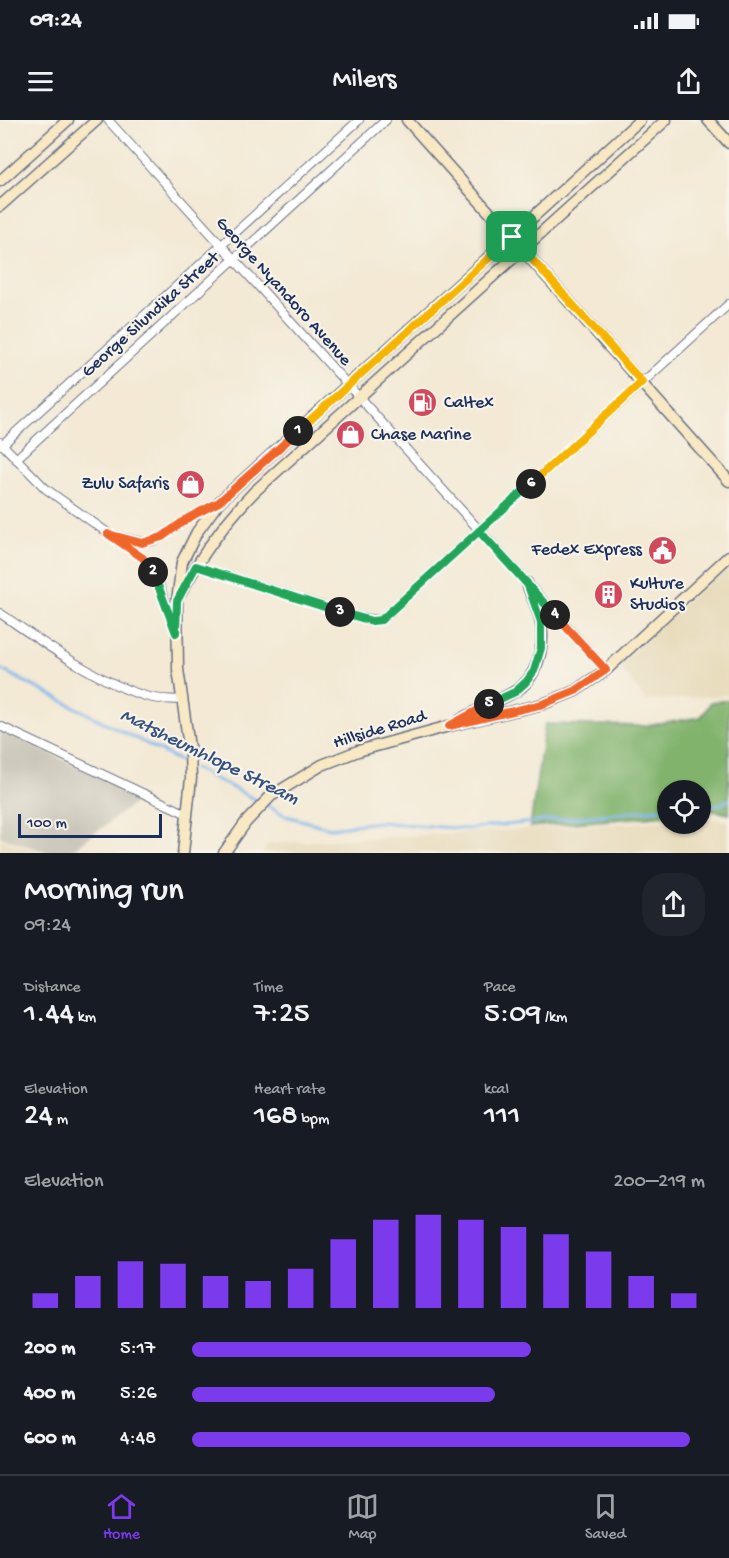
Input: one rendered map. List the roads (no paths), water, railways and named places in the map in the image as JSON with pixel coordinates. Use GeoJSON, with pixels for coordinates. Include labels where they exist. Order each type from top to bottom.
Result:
{"type":"FeatureCollection","features":[{"type":"Feature","properties":{"kind":"main road"},"geometry":{"type":"LineString","coordinates":[[0,181],[68,120]]}},
{"type":"Feature","properties":{"kind":"main road"},"geometry":{"type":"LineString","coordinates":[[0,206],[97,120]]}},
{"type":"Feature","properties":{"kind":"main road"},"geometry":{"type":"LineString","coordinates":[[407,120],[729,481]]}},
{"type":"Feature","properties":{"kind":"main road"},"geometry":{"type":"LineString","coordinates":[[183,853],[191,778],[190,754],[181,700],[176,633],[177,601],[182,562],[197,532],[219,502],[640,120]]}},
{"type":"Feature","properties":{"kind":"main road"},"geometry":{"type":"LineString","coordinates":[[177,601],[196,566],[231,516],[246,500],[666,120]]}},
{"type":"Feature","properties":{"kind":"main road"},"geometry":{"type":"LineString","coordinates":[[708,120],[729,143]]}},
{"type":"Feature","properties":{"kind":"main road","name":"Hillside Road"},"geometry":{"type":"LineString","coordinates":[[225,853],[246,822],[271,796],[322,765],[357,751],[543,704],[575,691],[606,670],[729,556]]}},
{"type":"Feature","properties":{"kind":"main road"},"geometry":{"type":"LineString","coordinates":[[449,726],[515,692],[534,671],[541,648],[541,622],[527,583]]}},
{"type":"Feature","properties":{"kind":"street","name":"George Nyandoro Avenue"},"geometry":{"type":"LineString","coordinates":[[108,120],[606,670]]}},
{"type":"Feature","properties":{"kind":"street","name":"George Silundika Street"},"geometry":{"type":"LineString","coordinates":[[1,443],[359,120]]}},
{"type":"Feature","properties":{"kind":"street","name":"George Silundika Street"},"geometry":{"type":"LineString","coordinates":[[16,459],[386,120]]}},
{"type":"Feature","properties":{"kind":"street"},"geometry":{"type":"LineString","coordinates":[[196,566],[361,618],[372,621],[381,620],[729,304]]}},
{"type":"Feature","properties":{"kind":"street"},"geometry":{"type":"LineString","coordinates":[[1,443],[46,489],[143,558],[156,576],[176,633]]}},
{"type":"Feature","properties":{"kind":"street"},"geometry":{"type":"LineString","coordinates":[[108,534],[142,543],[153,541],[188,518],[219,502]]}},
{"type":"Feature","properties":{"kind":"street"},"geometry":{"type":"LineString","coordinates":[[0,613],[38,640],[121,686],[148,697],[181,700]]}},
{"type":"Feature","properties":{"kind":"street"},"geometry":{"type":"LineString","coordinates":[[0,726],[187,814]]}},
{"type":"Feature","properties":{"kind":"waterway","name":"Matsheumhlope Stream"},"geometry":{"type":"LineString","coordinates":[[0,669],[188,765]]}},
{"type":"Feature","properties":{"kind":"waterway","name":"Matsheumhlope Stream"},"geometry":{"type":"LineString","coordinates":[[194,768],[260,802]]}},
{"type":"Feature","properties":{"kind":"waterway","name":"Matsheumhlope Stream"},"geometry":{"type":"LineString","coordinates":[[711,805],[729,800]]}},
{"type":"Feature","properties":{"kind":"waterway","name":"Matsheumhlope Stream"},"geometry":{"type":"LineString","coordinates":[[266,805],[286,816],[330,828],[379,822],[466,829],[657,809]]}},
{"type":"Feature","properties":{"kind":"place","name":"Caltex"},"geometry":{"type":"Point","coordinates":[423,403]}},
{"type":"Feature","properties":{"kind":"place","name":"Chase Marine"},"geometry":{"type":"Point","coordinates":[350,435]}},
{"type":"Feature","properties":{"kind":"place","name":"Zulu Safaris"},"geometry":{"type":"Point","coordinates":[190,484]}},
{"type":"Feature","properties":{"kind":"place","name":"Fedex Express"},"geometry":{"type":"Point","coordinates":[663,550]}},
{"type":"Feature","properties":{"kind":"place","name":"Kulture Studios"},"geometry":{"type":"Point","coordinates":[609,594]}}]}
